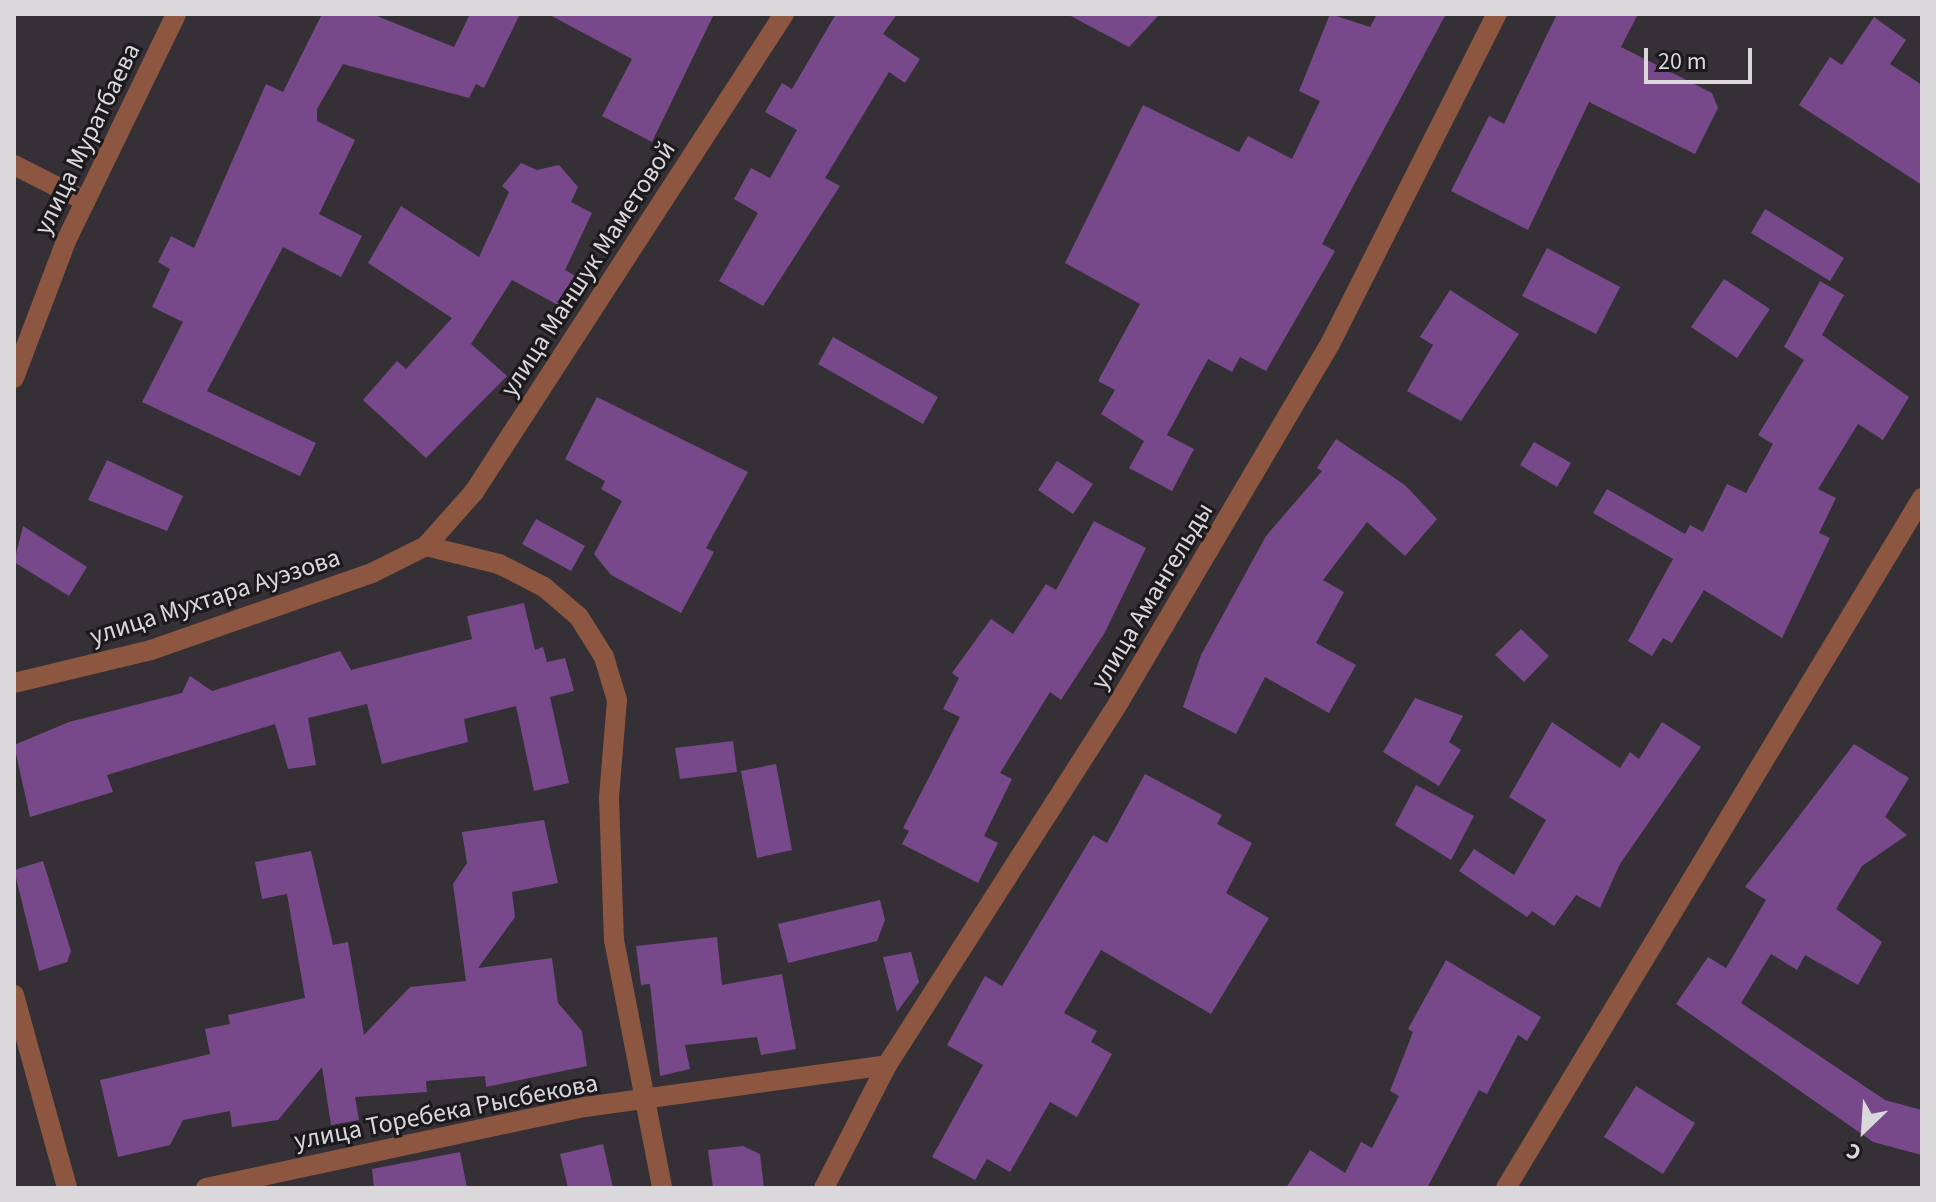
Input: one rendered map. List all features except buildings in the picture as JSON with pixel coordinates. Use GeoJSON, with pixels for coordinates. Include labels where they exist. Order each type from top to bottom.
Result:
{"type":"FeatureCollection","features":[{"type":"Feature","properties":{"kind":"street","name":"улица Муратбаева"},"geometry":{"type":"LineString","coordinates":[[14,378],[85,201],[176,14]]}},
{"type":"Feature","properties":{"kind":"street","name":"улица Маншук Маметовой"},"geometry":{"type":"LineString","coordinates":[[426,546],[474,492],[784,14]]}},
{"type":"Feature","properties":{"kind":"street","name":"улица Амангельды"},"geometry":{"type":"LineString","coordinates":[[824,1188],[887,1065],[1119,702],[1330,344],[1497,14]]}},
{"type":"Feature","properties":{"kind":"street"},"geometry":{"type":"LineString","coordinates":[[14,165],[85,201]]}},
{"type":"Feature","properties":{"kind":"street"},"geometry":{"type":"LineString","coordinates":[[1506,1188],[1922,498]]}},
{"type":"Feature","properties":{"kind":"street"},"geometry":{"type":"LineString","coordinates":[[426,546],[499,564],[544,587],[579,617],[604,657],[617,700],[609,798],[614,940],[662,1188]]}},
{"type":"Feature","properties":{"kind":"street","name":"улица Мухтара Ауэзова"},"geometry":{"type":"LineString","coordinates":[[14,683],[151,650],[372,573],[426,546]]}},
{"type":"Feature","properties":{"kind":"street"},"geometry":{"type":"LineString","coordinates":[[14,995],[67,1188]]}},
{"type":"Feature","properties":{"kind":"street","name":"улица Торебека Рысбекова"},"geometry":{"type":"LineString","coordinates":[[206,1188],[585,1107],[645,1103],[887,1065]]}}]}
